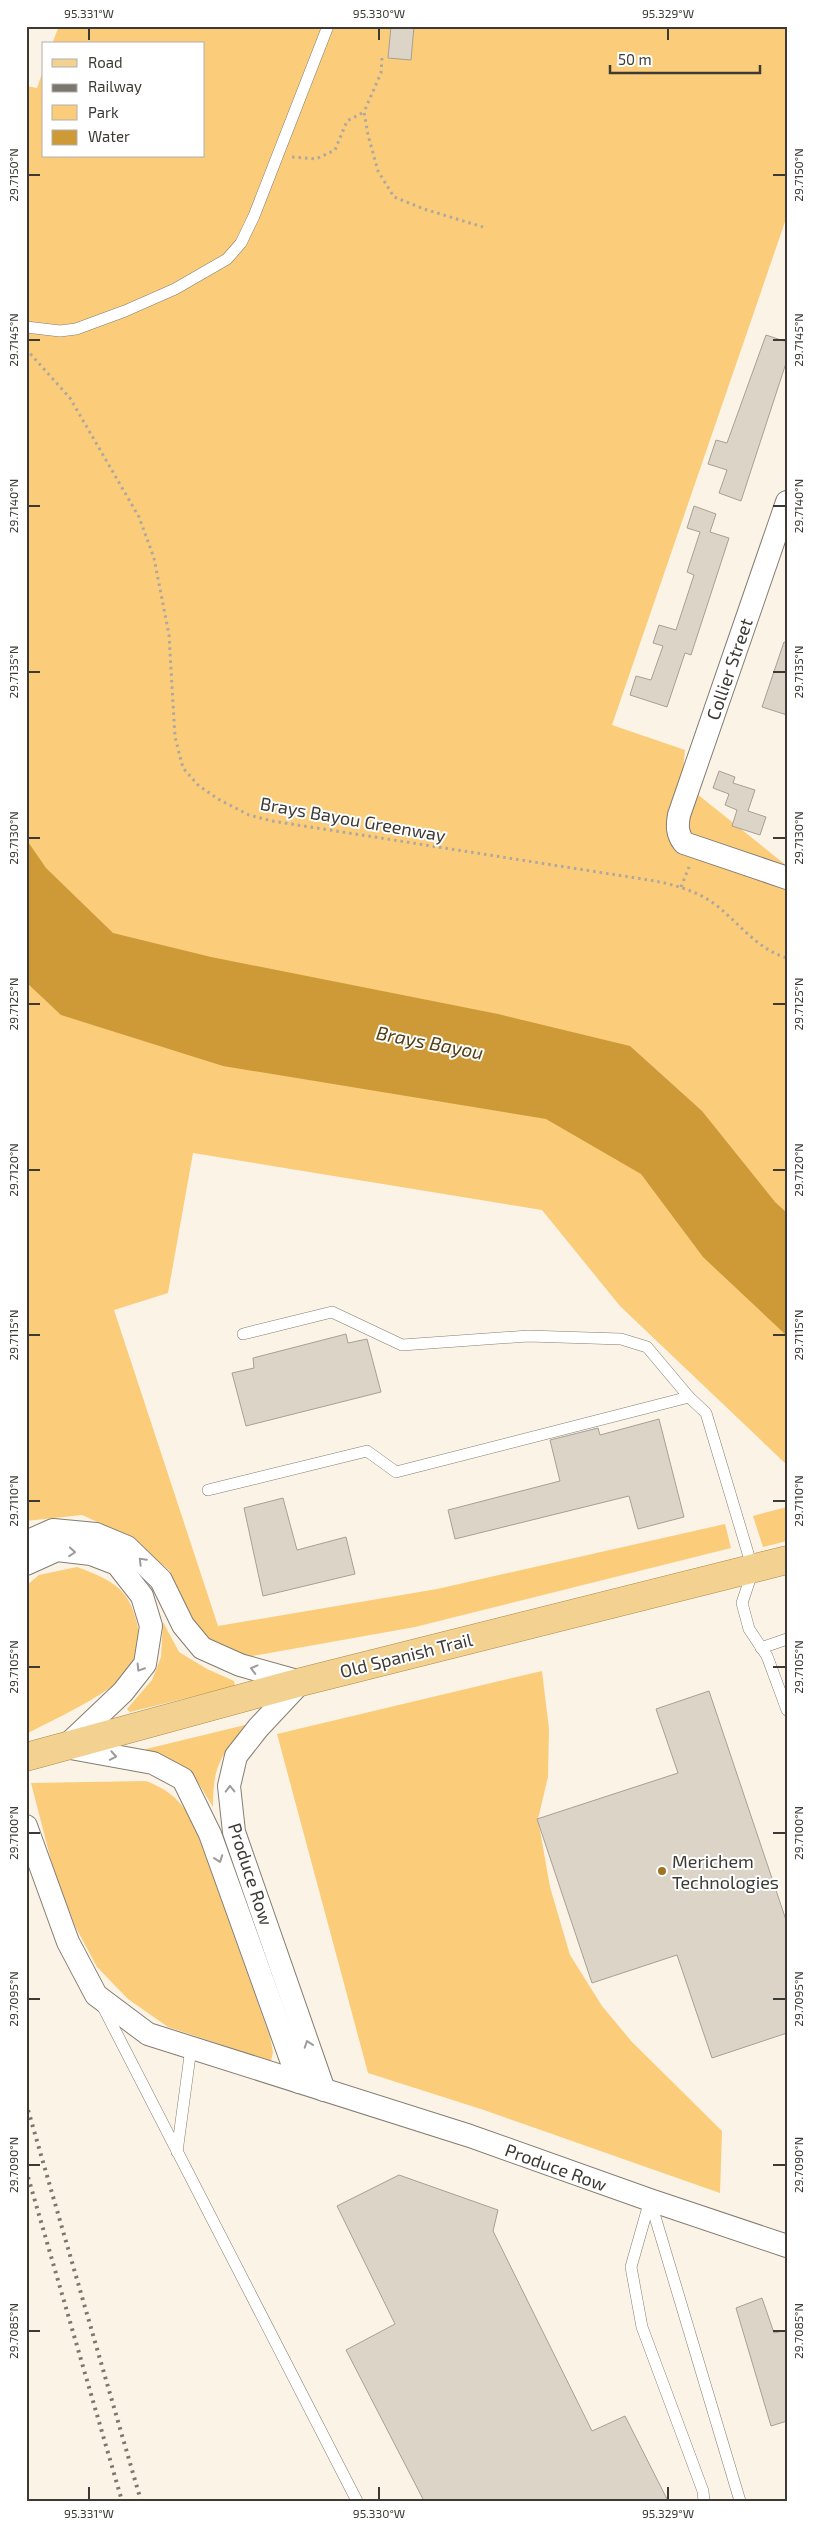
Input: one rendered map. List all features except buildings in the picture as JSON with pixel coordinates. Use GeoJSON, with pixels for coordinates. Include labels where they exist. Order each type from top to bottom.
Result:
{"type":"FeatureCollection","features":[{"type":"Feature","properties":{"kind":"main road","name":"Old Spanish Trail"},"geometry":{"type":"LineString","coordinates":[[26,1757],[301,1682],[787,1560]]}},
{"type":"Feature","properties":{"kind":"street","name":"Collier Street"},"geometry":{"type":"LineString","coordinates":[[787,502],[679,815],[679,837],[684,843],[787,878]]}},
{"type":"Feature","properties":{"kind":"street"},"geometry":{"type":"LineString","coordinates":[[26,1542],[53,1530],[96,1534],[127,1547],[161,1580],[182,1625],[202,1648],[240,1665],[301,1682]]}},
{"type":"Feature","properties":{"kind":"street"},"geometry":{"type":"LineString","coordinates":[[26,1564],[57,1550],[91,1554],[116,1564],[142,1596],[151,1626],[145,1664],[123,1692],[65,1747]]}},
{"type":"Feature","properties":{"kind":"street","name":"Produce Row"},"geometry":{"type":"LineString","coordinates":[[301,1682],[258,1728],[236,1756],[228,1786],[234,1832],[324,2090]]}},
{"type":"Feature","properties":{"kind":"street","name":"Produce Row"},"geometry":{"type":"LineString","coordinates":[[65,1747],[153,1763],[183,1779],[210,1834],[299,2082]]}},
{"type":"Feature","properties":{"kind":"street","name":"Produce Row"},"geometry":{"type":"LineString","coordinates":[[28,1834],[68,1942],[96,1995],[148,2034],[470,2136],[787,2246]]}},
{"type":"Feature","properties":{"kind":"lane"},"geometry":{"type":"LineString","coordinates":[[26,327],[60,331],[76,330],[175,289],[226,259],[241,243],[279,156],[328,26]]}},
{"type":"Feature","properties":{"kind":"lane"},"geometry":{"type":"LineString","coordinates":[[243,1334],[332,1312],[402,1345],[528,1336],[621,1340],[647,1347],[689,1397],[706,1413],[753,1570],[742,1603],[749,1629],[766,1656],[787,1710]]}},
{"type":"Feature","properties":{"kind":"lane"},"geometry":{"type":"LineString","coordinates":[[208,1490],[367,1451],[396,1472],[689,1397]]}},
{"type":"Feature","properties":{"kind":"lane"},"geometry":{"type":"LineString","coordinates":[[761,1648],[787,1639]]}},
{"type":"Feature","properties":{"kind":"lane"},"geometry":{"type":"LineString","coordinates":[[96,1995],[357,2501]]}},
{"type":"Feature","properties":{"kind":"lane"},"geometry":{"type":"LineString","coordinates":[[177,2152],[191,2048]]}},
{"type":"Feature","properties":{"kind":"lane"},"geometry":{"type":"LineString","coordinates":[[650,2200],[631,2267],[642,2327],[703,2491],[704,2501]]}},
{"type":"Feature","properties":{"kind":"lane"},"geometry":{"type":"LineString","coordinates":[[650,2200],[740,2501]]}},
{"type":"Feature","properties":{"kind":"path"},"geometry":{"type":"LineString","coordinates":[[382,58],[381,73],[364,112],[368,136],[378,171],[394,197],[424,209],[483,227]]}},
{"type":"Feature","properties":{"kind":"path"},"geometry":{"type":"LineString","coordinates":[[279,156],[316,159],[335,150],[347,121],[364,112]]}},
{"type":"Feature","properties":{"kind":"path","name":"Brays Bayou Greenway"},"geometry":{"type":"LineString","coordinates":[[26,349],[70,398],[139,516],[154,558],[169,635],[174,728],[180,760],[188,775],[203,789],[235,809],[272,821],[668,883],[699,895],[715,905],[760,945],[787,958]]}},
{"type":"Feature","properties":{"kind":"green space"},"geometry":{"type":"Polygon","coordinates":[[[59,26],[787,26],[787,216],[612,725],[685,750],[682,782],[787,866],[787,1465],[620,1306],[542,1210],[193,1153],[168,1293],[114,1310],[218,1626],[437,1589],[725,1524],[731,1548],[415,1627],[252,1656],[219,1652],[183,1617],[170,1571],[128,1536],[82,1515],[26,1521],[26,86],[37,88],[42,74],[42,158],[205,158],[205,42],[53,42],[59,26]]]}},
{"type":"Feature","properties":{"kind":"green space"},"geometry":{"type":"Polygon","coordinates":[[[787,1507],[787,1541],[763,1547],[753,1516],[787,1507]]]}},
{"type":"Feature","properties":{"kind":"green space"},"geometry":{"type":"Polygon","coordinates":[[[77,1567],[99,1576],[123,1592],[133,1611],[138,1628],[139,1644],[136,1660],[126,1674],[101,1694],[26,1734],[26,1586],[39,1575],[77,1567]]]}},
{"type":"Feature","properties":{"kind":"green space"},"geometry":{"type":"Polygon","coordinates":[[[163,1622],[179,1652],[207,1669],[234,1681],[235,1686],[130,1712],[127,1709],[152,1680],[161,1657],[163,1622]]]}},
{"type":"Feature","properties":{"kind":"green space"},"geometry":{"type":"Polygon","coordinates":[[[542,1671],[549,1729],[548,1777],[538,1819],[550,1887],[570,1955],[602,2006],[632,2042],[722,2131],[720,2193],[484,2110],[368,2073],[277,1734],[542,1671]]]}},
{"type":"Feature","properties":{"kind":"green space"},"geometry":{"type":"Polygon","coordinates":[[[245,1725],[220,1762],[213,1792],[213,1807],[196,1779],[172,1763],[145,1754],[146,1749],[245,1725]]]}},
{"type":"Feature","properties":{"kind":"green space"},"geometry":{"type":"Polygon","coordinates":[[[146,1781],[174,1797],[194,1824],[270,2037],[273,2052],[271,2061],[168,2027],[128,1999],[97,1967],[75,1926],[53,1868],[31,1783],[146,1781]]]}},
{"type":"Feature","properties":{"kind":"water","name":"Brays Bayou"},"geometry":{"type":"Polygon","coordinates":[[[26,839],[46,868],[113,933],[211,957],[498,1014],[630,1046],[702,1111],[775,1202],[787,1213],[787,1336],[703,1257],[641,1174],[546,1119],[223,1066],[61,1015],[26,982],[26,839]]]}},
{"type":"Feature","properties":{"kind":"railway"},"geometry":{"type":"LineString","coordinates":[[26,2103],[141,2501]]}},
{"type":"Feature","properties":{"kind":"railway"},"geometry":{"type":"LineString","coordinates":[[26,2170],[122,2501]]}},
{"type":"Feature","properties":{"kind":"place","name":"Merichem Technologies"},"geometry":{"type":"Point","coordinates":[662,1871]}}]}
